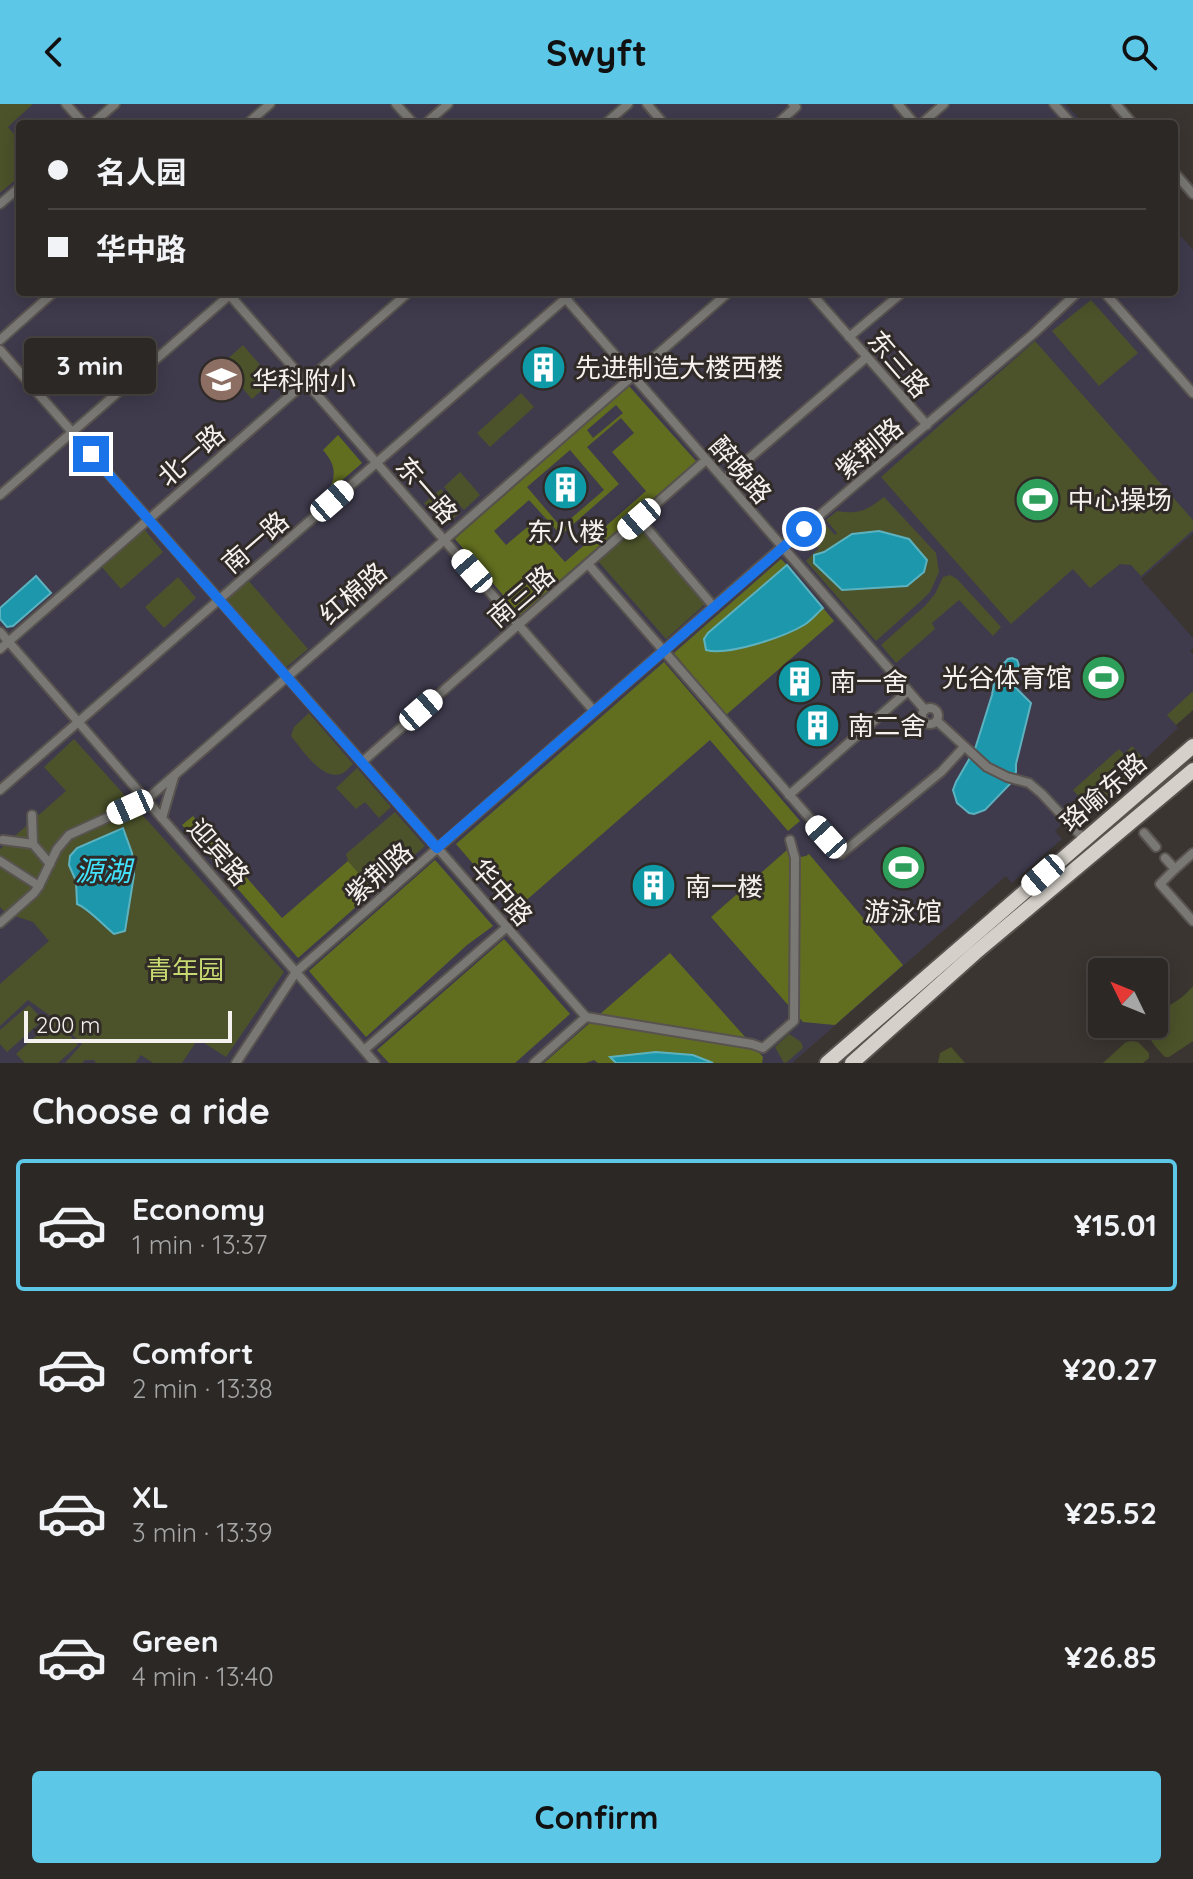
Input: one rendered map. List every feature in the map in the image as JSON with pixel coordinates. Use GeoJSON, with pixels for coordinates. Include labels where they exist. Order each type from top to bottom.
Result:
{"type":"FeatureCollection","features":[{"type":"Feature","properties":{"kind":"highway","name":"珞喻东路"},"geometry":{"type":"LineString","coordinates":[[827,1063],[1193,746]]}},
{"type":"Feature","properties":{"kind":"highway","name":"珞喻东路"},"geometry":{"type":"LineString","coordinates":[[852,1063],[896,1022],[1193,770]]}},
{"type":"Feature","properties":{"kind":"highway"},"geometry":{"type":"LineString","coordinates":[[863,1063],[896,1022]]}},
{"type":"Feature","properties":{"kind":"street"},"geometry":{"type":"LineString","coordinates":[[66,104],[80,120]]}},
{"type":"Feature","properties":{"kind":"street"},"geometry":{"type":"LineString","coordinates":[[97,120],[115,104]]}},
{"type":"Feature","properties":{"kind":"street"},"geometry":{"type":"LineString","coordinates":[[252,120],[270,104]]}},
{"type":"Feature","properties":{"kind":"street"},"geometry":{"type":"LineString","coordinates":[[396,104],[410,120]]}},
{"type":"Feature","properties":{"kind":"street"},"geometry":{"type":"LineString","coordinates":[[430,120],[448,104]]}},
{"type":"Feature","properties":{"kind":"street"},"geometry":{"type":"LineString","coordinates":[[610,120],[628,104]]}},
{"type":"Feature","properties":{"kind":"street"},"geometry":{"type":"LineString","coordinates":[[647,104],[661,120]]}},
{"type":"Feature","properties":{"kind":"street"},"geometry":{"type":"LineString","coordinates":[[783,120],[796,107],[793,104]]}},
{"type":"Feature","properties":{"kind":"street"},"geometry":{"type":"LineString","coordinates":[[898,104],[912,120]]}},
{"type":"Feature","properties":{"kind":"street"},"geometry":{"type":"LineString","coordinates":[[926,120],[944,104]]}},
{"type":"Feature","properties":{"kind":"street"},"geometry":{"type":"LineString","coordinates":[[1054,104],[1068,120]]}},
{"type":"Feature","properties":{"kind":"street"},"geometry":{"type":"LineString","coordinates":[[1116,104],[1130,120]]}},
{"type":"Feature","properties":{"kind":"street"},"geometry":{"type":"LineString","coordinates":[[1178,177],[1193,194]]}},
{"type":"Feature","properties":{"kind":"street"},"geometry":{"type":"LineString","coordinates":[[0,204],[16,190]]}},
{"type":"Feature","properties":{"kind":"street"},"geometry":{"type":"LineString","coordinates":[[0,340],[50,296]]}},
{"type":"Feature","properties":{"kind":"street"},"geometry":{"type":"LineString","coordinates":[[0,495],[226,296]]}},
{"type":"Feature","properties":{"kind":"street","name":"东一路"},"geometry":{"type":"LineString","coordinates":[[232,296],[594,711]]}},
{"type":"Feature","properties":{"kind":"street","name":"北一路"},"geometry":{"type":"LineString","coordinates":[[0,649],[404,296]]}},
{"type":"Feature","properties":{"kind":"street","name":"南一路"},"geometry":{"type":"LineString","coordinates":[[0,790],[564,296]]}},
{"type":"Feature","properties":{"kind":"street","name":"醉晚路"},"geometry":{"type":"LineString","coordinates":[[568,296],[633,376],[925,710],[922,714],[924,722],[931,725],[937,721],[974,757],[996,773],[1029,783],[1085,840]]}},
{"type":"Feature","properties":{"kind":"street","name":"红棉路"},"geometry":{"type":"LineString","coordinates":[[2,917],[39,886],[62,842],[69,835],[146,800],[724,296]]}},
{"type":"Feature","properties":{"kind":"street","name":"东三路"},"geometry":{"type":"LineString","coordinates":[[813,296],[927,425]]}},
{"type":"Feature","properties":{"kind":"street"},"geometry":{"type":"LineString","coordinates":[[849,337],[898,296]]}},
{"type":"Feature","properties":{"kind":"street"},"geometry":{"type":"LineString","coordinates":[[1064,296],[1068,301]]}},
{"type":"Feature","properties":{"kind":"street","name":"紫荆路"},"geometry":{"type":"LineString","coordinates":[[236,1063],[296,972],[1074,296]]}},
{"type":"Feature","properties":{"kind":"street"},"geometry":{"type":"LineString","coordinates":[[1108,296],[1193,393]]}},
{"type":"Feature","properties":{"kind":"street","name":"华中路"},"geometry":{"type":"LineString","coordinates":[[0,350],[586,1017]]}},
{"type":"Feature","properties":{"kind":"street"},"geometry":{"type":"LineString","coordinates":[[724,480],[867,357]]}},
{"type":"Feature","properties":{"kind":"street","name":"南三路"},"geometry":{"type":"LineString","coordinates":[[362,762],[706,460]]}},
{"type":"Feature","properties":{"kind":"street"},"geometry":{"type":"LineString","coordinates":[[639,519],[714,607]]}},
{"type":"Feature","properties":{"kind":"street"},"geometry":{"type":"LineString","coordinates":[[588,564],[841,854],[941,772],[964,747]]}},
{"type":"Feature","properties":{"kind":"street","name":"迎宾路"},"geometry":{"type":"LineString","coordinates":[[0,632],[375,1063]]}},
{"type":"Feature","properties":{"kind":"street"},"geometry":{"type":"LineString","coordinates":[[789,795],[908,691]]}},
{"type":"Feature","properties":{"kind":"street"},"geometry":{"type":"LineString","coordinates":[[162,818],[175,775]]}},
{"type":"Feature","properties":{"kind":"street"},"geometry":{"type":"LineString","coordinates":[[32,815],[33,844],[50,864]]}},
{"type":"Feature","properties":{"kind":"street"},"geometry":{"type":"LineString","coordinates":[[1144,833],[1156,847]]}},
{"type":"Feature","properties":{"kind":"street"},"geometry":{"type":"LineString","coordinates":[[3,840],[33,844]]}},
{"type":"Feature","properties":{"kind":"street"},"geometry":{"type":"LineString","coordinates":[[534,1063],[586,1017],[763,1048],[794,1021],[795,858],[790,840]]}},
{"type":"Feature","properties":{"kind":"street"},"geometry":{"type":"LineString","coordinates":[[1193,853],[1160,884],[1193,921]]}},
{"type":"Feature","properties":{"kind":"street"},"geometry":{"type":"LineString","coordinates":[[1165,858],[1175,869]]}},
{"type":"Feature","properties":{"kind":"street"},"geometry":{"type":"LineString","coordinates":[[0,861],[39,886]]}},
{"type":"Feature","properties":{"kind":"street"},"geometry":{"type":"LineString","coordinates":[[364,1050],[507,927]]}},
{"type":"Feature","properties":{"kind":"shaded area"},"geometry":{"type":"Polygon","coordinates":[[[0,104],[1066,104],[1080,120],[16,120],[16,296],[1178,296],[1178,233],[1193,250],[1193,533],[1141,579],[1193,638],[1190,651],[1193,654],[1193,710],[1140,764],[1143,768],[1093,813],[1086,806],[1076,815],[1073,813],[1055,831],[1062,839],[1012,883],[1006,876],[792,1063],[0,1063],[0,104]]]}},
{"type":"Feature","properties":{"kind":"green space"},"geometry":{"type":"Polygon","coordinates":[[[0,104],[33,104],[8,127],[16,136],[16,179],[0,193],[0,104]]]}},
{"type":"Feature","properties":{"kind":"green space"},"geometry":{"type":"Polygon","coordinates":[[[1091,300],[1138,353],[1099,386],[1052,331],[1091,300]]]}},
{"type":"Feature","properties":{"kind":"green space","name":"中心操场"},"geometry":{"type":"Polygon","coordinates":[[[1035,341],[1193,520],[1193,530],[1141,576],[1131,565],[1120,564],[1090,588],[1073,569],[1011,624],[881,477],[1035,341]]]}},
{"type":"Feature","properties":{"kind":"green space"},"geometry":{"type":"Polygon","coordinates":[[[243,345],[273,380],[252,399],[222,364],[243,345]]]}},
{"type":"Feature","properties":{"kind":"green space"},"geometry":{"type":"Polygon","coordinates":[[[629,386],[696,461],[520,615],[455,539],[629,386]],[[616,405],[587,430],[593,438],[623,413],[616,405]],[[621,418],[587,447],[619,484],[561,535],[529,500],[494,531],[506,545],[531,524],[565,562],[646,491],[612,452],[634,433],[621,418]],[[570,450],[527,487],[561,527],[604,490],[570,450]]]}},
{"type":"Feature","properties":{"kind":"green space"},"geometry":{"type":"Polygon","coordinates":[[[521,393],[534,407],[490,447],[477,433],[521,393]]]}},
{"type":"Feature","properties":{"kind":"green space"},"geometry":{"type":"Polygon","coordinates":[[[338,435],[362,463],[332,489],[333,467],[323,450],[338,435]]]}},
{"type":"Feature","properties":{"kind":"green space"},"geometry":{"type":"Polygon","coordinates":[[[460,472],[480,495],[464,510],[444,487],[460,472]]]}},
{"type":"Feature","properties":{"kind":"green space"},"geometry":{"type":"Polygon","coordinates":[[[441,489],[461,512],[445,526],[424,503],[441,489]]]}},
{"type":"Feature","properties":{"kind":"green space"},"geometry":{"type":"Polygon","coordinates":[[[884,497],[936,553],[939,572],[930,592],[876,641],[806,561],[819,548],[816,545],[809,551],[802,543],[825,524],[835,535],[837,533],[826,520],[837,511],[862,510],[884,497]]]}},
{"type":"Feature","properties":{"kind":"green space"},"geometry":{"type":"Polygon","coordinates":[[[637,526],[705,604],[666,639],[598,561],[637,526]]]}},
{"type":"Feature","properties":{"kind":"green space"},"geometry":{"type":"Polygon","coordinates":[[[144,529],[163,552],[121,589],[101,566],[144,529]]]}},
{"type":"Feature","properties":{"kind":"green space"},"geometry":{"type":"Polygon","coordinates":[[[781,559],[787,565],[708,633],[790,630],[804,624],[823,608],[834,621],[726,715],[674,653],[781,559]]]}},
{"type":"Feature","properties":{"kind":"green space"},"geometry":{"type":"Polygon","coordinates":[[[950,575],[1001,627],[993,636],[959,600],[932,623],[935,629],[896,663],[881,645],[925,606],[943,577],[950,575]]]}},
{"type":"Feature","properties":{"kind":"green space"},"geometry":{"type":"Polygon","coordinates":[[[178,577],[196,598],[164,628],[145,607],[178,577]]]}},
{"type":"Feature","properties":{"kind":"green space"},"geometry":{"type":"Polygon","coordinates":[[[248,580],[308,649],[284,669],[224,600],[248,580]]]}},
{"type":"Feature","properties":{"kind":"green space"},"geometry":{"type":"Polygon","coordinates":[[[664,662],[800,821],[788,831],[710,740],[514,911],[456,844],[664,662]]]}},
{"type":"Feature","properties":{"kind":"green space"},"geometry":{"type":"Polygon","coordinates":[[[1193,691],[1193,710],[1176,725],[1167,715],[1193,691]]]}},
{"type":"Feature","properties":{"kind":"green space"},"geometry":{"type":"Polygon","coordinates":[[[309,713],[353,764],[343,773],[335,775],[321,769],[291,736],[294,727],[309,713]]]}},
{"type":"Feature","properties":{"kind":"green space","name":"青年园"},"geometry":{"type":"Polygon","coordinates":[[[74,739],[284,972],[226,1057],[198,1039],[182,1063],[153,1063],[141,1055],[135,1063],[85,1060],[82,1063],[65,1063],[82,1044],[58,1021],[78,1045],[58,1063],[25,1063],[16,1054],[55,1019],[28,1000],[0,1026],[0,984],[49,941],[33,922],[6,913],[0,907],[0,849],[66,791],[44,767],[74,739]],[[123,829],[77,848],[69,865],[76,881],[77,904],[85,907],[90,914],[123,829]]]}},
{"type":"Feature","properties":{"kind":"green space"},"geometry":{"type":"Polygon","coordinates":[[[1132,746],[1144,759],[1139,764],[1143,768],[1093,813],[1073,790],[1119,749],[1124,754],[1132,746]]]}},
{"type":"Feature","properties":{"kind":"green space"},"geometry":{"type":"Polygon","coordinates":[[[357,768],[391,807],[379,818],[365,802],[356,809],[336,788],[357,768]]]}},
{"type":"Feature","properties":{"kind":"green space"},"geometry":{"type":"Polygon","coordinates":[[[395,812],[425,846],[374,891],[348,861],[346,854],[395,812]]]}},
{"type":"Feature","properties":{"kind":"green space"},"geometry":{"type":"Polygon","coordinates":[[[193,816],[282,918],[348,861],[374,891],[298,958],[182,825],[193,816]]]}},
{"type":"Feature","properties":{"kind":"green space"},"geometry":{"type":"Polygon","coordinates":[[[787,850],[795,858],[809,854],[903,965],[835,1025],[803,1022],[711,917],[787,850]]]}},
{"type":"Feature","properties":{"kind":"green space"},"geometry":{"type":"Polygon","coordinates":[[[435,860],[493,926],[467,945],[366,1037],[309,971],[435,860]]]}},
{"type":"Feature","properties":{"kind":"green space"},"geometry":{"type":"Polygon","coordinates":[[[504,939],[570,1014],[515,1063],[389,1063],[377,1050],[504,939]]]}},
{"type":"Feature","properties":{"kind":"green space"},"geometry":{"type":"Polygon","coordinates":[[[670,953],[763,1057],[762,1063],[713,1063],[693,1055],[655,1052],[611,1057],[616,1063],[598,1063],[594,1060],[586,1063],[544,1063],[670,953]]]}},
{"type":"Feature","properties":{"kind":"green space"},"geometry":{"type":"Polygon","coordinates":[[[1193,986],[1193,1041],[1165,1057],[1151,1038],[1168,1038],[1168,1006],[1193,986]]]}},
{"type":"Feature","properties":{"kind":"green space"},"geometry":{"type":"Polygon","coordinates":[[[29,1005],[43,1020],[7,1052],[0,1044],[0,1030],[29,1005]]]}},
{"type":"Feature","properties":{"kind":"green space"},"geometry":{"type":"Polygon","coordinates":[[[789,1034],[801,1042],[803,1048],[784,1063],[775,1047],[789,1034]]]}},
{"type":"Feature","properties":{"kind":"green space"},"geometry":{"type":"Polygon","coordinates":[[[1133,1041],[1149,1053],[1149,1058],[1143,1063],[1103,1063],[1126,1042],[1133,1041]]]}},
{"type":"Feature","properties":{"kind":"green space"},"geometry":{"type":"Polygon","coordinates":[[[951,1047],[965,1063],[938,1063],[940,1053],[951,1047]]]}},
{"type":"Feature","properties":{"kind":"water"},"geometry":{"type":"Polygon","coordinates":[[[879,531],[909,539],[927,560],[924,572],[907,586],[842,590],[814,563],[814,555],[852,534],[879,531]]]}},
{"type":"Feature","properties":{"kind":"water"},"geometry":{"type":"Polygon","coordinates":[[[787,565],[823,608],[804,625],[770,640],[741,648],[706,650],[704,639],[708,633],[787,565]]]}},
{"type":"Feature","properties":{"kind":"water"},"geometry":{"type":"Polygon","coordinates":[[[36,576],[51,593],[13,626],[7,627],[0,619],[0,608],[36,576]]]}},
{"type":"Feature","properties":{"kind":"water"},"geometry":{"type":"Polygon","coordinates":[[[1012,658],[1017,660],[1019,668],[1010,682],[1031,703],[1016,772],[1010,784],[985,810],[969,813],[957,803],[953,790],[975,749],[996,672],[1012,658]]]}},
{"type":"Feature","properties":{"kind":"water","name":"源湖"},"geometry":{"type":"Polygon","coordinates":[[[123,828],[132,853],[134,875],[125,931],[114,934],[77,904],[76,881],[69,865],[70,856],[77,848],[123,828]]]}},
{"type":"Feature","properties":{"kind":"water"},"geometry":{"type":"Polygon","coordinates":[[[656,1052],[693,1055],[713,1063],[616,1063],[610,1057],[656,1052]]]}},
{"type":"Feature","properties":{"kind":"place","name":"先进制造大楼西楼"},"geometry":{"type":"Point","coordinates":[544,367]}},
{"type":"Feature","properties":{"kind":"place","name":"华科附小"},"geometry":{"type":"Point","coordinates":[221,380]}},
{"type":"Feature","properties":{"kind":"place","name":"东八楼"},"geometry":{"type":"Point","coordinates":[566,488]}},
{"type":"Feature","properties":{"kind":"place","name":"中心操场"},"geometry":{"type":"Point","coordinates":[1037,499]}},
{"type":"Feature","properties":{"kind":"place","name":"光谷体育馆"},"geometry":{"type":"Point","coordinates":[1103,677]}},
{"type":"Feature","properties":{"kind":"place","name":"南一舍"},"geometry":{"type":"Point","coordinates":[799,681]}},
{"type":"Feature","properties":{"kind":"place","name":"南二舍"},"geometry":{"type":"Point","coordinates":[817,725]}},
{"type":"Feature","properties":{"kind":"place","name":"游泳馆"},"geometry":{"type":"Point","coordinates":[903,868]}},
{"type":"Feature","properties":{"kind":"place","name":"南一楼"},"geometry":{"type":"Point","coordinates":[654,886]}},
{"type":"Feature","properties":{"kind":"route"},"geometry":{"type":"LineString","coordinates":[[91,454],[437,848],[804,529]]}}]}
